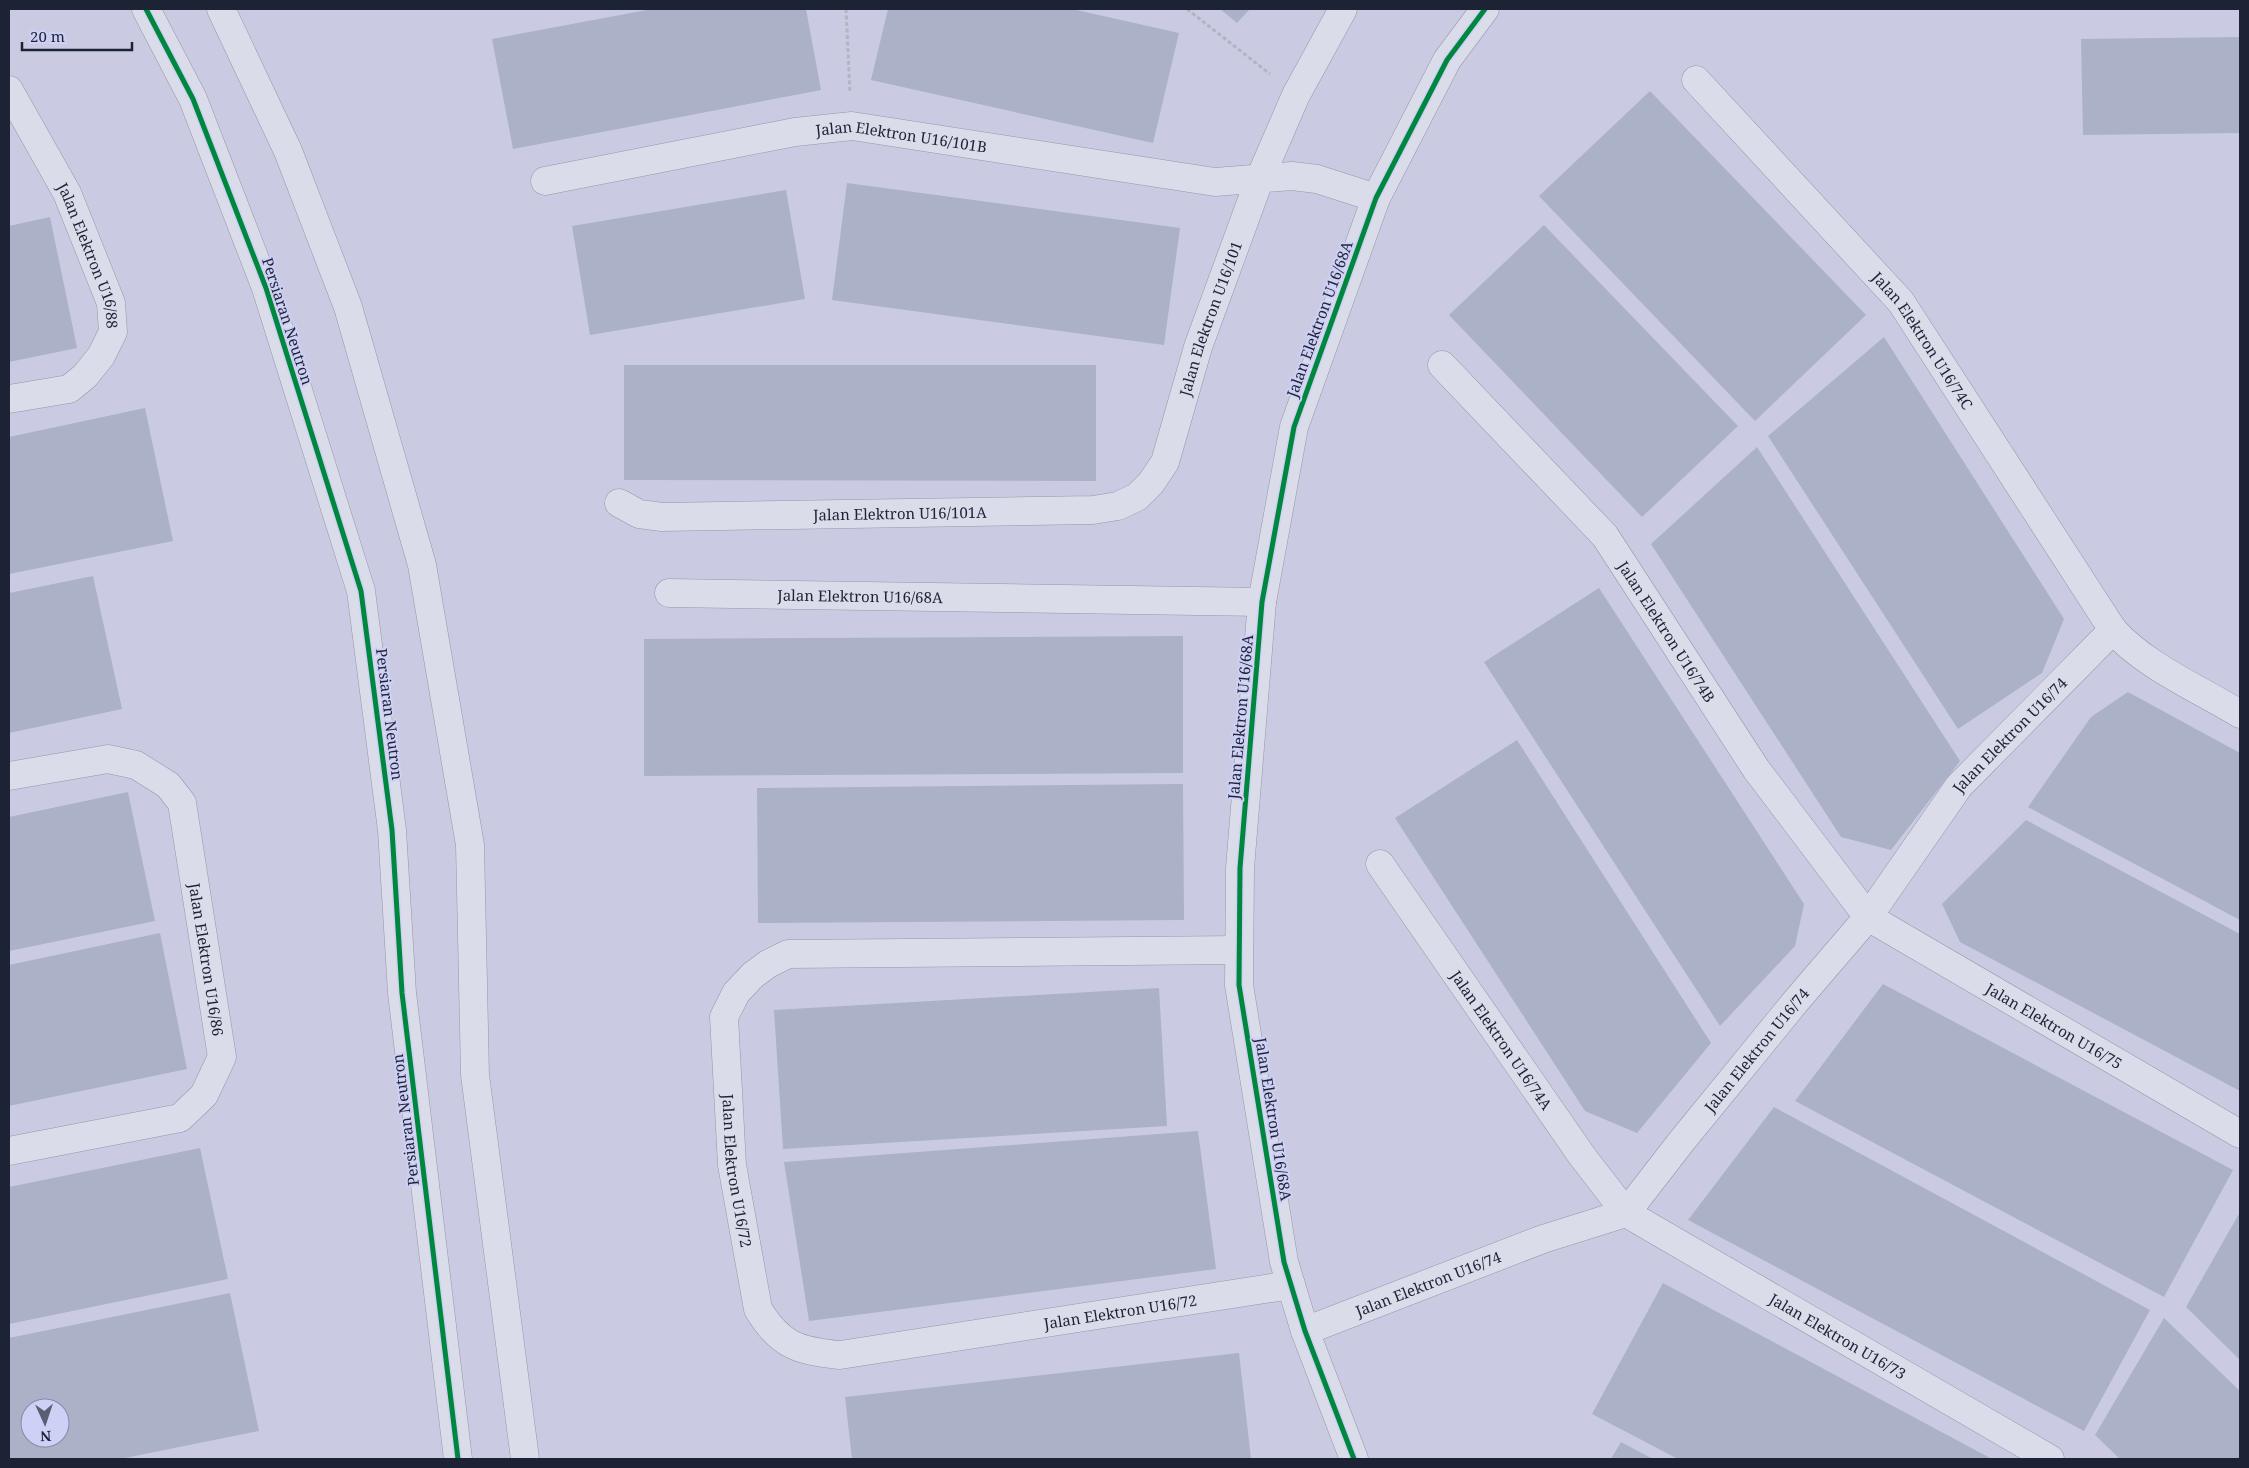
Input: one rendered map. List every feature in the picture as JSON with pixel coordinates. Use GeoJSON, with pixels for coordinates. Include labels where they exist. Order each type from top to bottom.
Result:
{"type":"FeatureCollection","features":[{"type":"Feature","properties":{"kind":"street","name":"Persiaran Neutron"},"geometry":{"type":"LineString","coordinates":[[146,9],[193,99],[266,288],[361,591],[392,830],[402,993],[458,1459]]}},
{"type":"Feature","properties":{"kind":"street"},"geometry":{"type":"LineString","coordinates":[[221,9],[288,151],[348,307],[422,565],[470,845],[475,1074],[525,1459]]}},
{"type":"Feature","properties":{"kind":"street","name":"Jalan Elektron U16/101"},"geometry":{"type":"LineString","coordinates":[[1165,462],[1198,347],[1260,178],[1296,95],[1343,9]]}},
{"type":"Feature","properties":{"kind":"street","name":"Jalan Elektron U16/68A"},"geometry":{"type":"LineString","coordinates":[[1354,1459],[1305,1331],[1284,1262],[1239,985],[1240,868],[1262,602],[1294,427],[1376,198],[1447,60],[1485,9]]}},
{"type":"Feature","properties":{"kind":"street","name":"Jalan Elektron U16/74C"},"geometry":{"type":"LineString","coordinates":[[1696,80],[1901,302],[2113,630]]}},
{"type":"Feature","properties":{"kind":"street","name":"Jalan Elektron U16/88"},"geometry":{"type":"LineString","coordinates":[[9,90],[66,194],[111,303],[114,332],[101,356],[85,376],[69,389],[9,399]]}},
{"type":"Feature","properties":{"kind":"street","name":"Jalan Elektron U16/101B"},"geometry":{"type":"LineString","coordinates":[[545,180],[795,132],[852,126],[1215,182],[1260,178]]}},
{"type":"Feature","properties":{"kind":"street"},"geometry":{"type":"LineString","coordinates":[[1260,178],[1292,176],[1317,179],[1376,198]]}},
{"type":"Feature","properties":{"kind":"street","name":"Jalan Elektron U16/74B"},"geometry":{"type":"LineString","coordinates":[[1442,365],[1605,536],[1756,769],[1868,917]]}},
{"type":"Feature","properties":{"kind":"street","name":"Jalan Elektron U16/101A"},"geometry":{"type":"LineString","coordinates":[[619,503],[638,514],[662,517],[1093,510],[1118,506],[1137,497],[1165,462]]}},
{"type":"Feature","properties":{"kind":"street","name":"Jalan Elektron U16/68A"},"geometry":{"type":"LineString","coordinates":[[670,593],[1262,602]]}},
{"type":"Feature","properties":{"kind":"street"},"geometry":{"type":"LineString","coordinates":[[2113,630],[2123,642],[2143,657],[2240,714]]}},
{"type":"Feature","properties":{"kind":"street","name":"Jalan Elektron U16/74"},"geometry":{"type":"LineString","coordinates":[[1305,1331],[1535,1243],[1626,1213],[1790,1008],[1868,917],[1960,786],[2113,630]]}},
{"type":"Feature","properties":{"kind":"street","name":"Jalan Elektron U16/86"},"geometry":{"type":"LineString","coordinates":[[9,776],[108,759],[136,765],[168,785],[182,803],[222,1057],[204,1095],[180,1118],[9,1151]]}},
{"type":"Feature","properties":{"kind":"street","name":"Jalan Elektron U16/74A"},"geometry":{"type":"LineString","coordinates":[[1380,864],[1582,1156],[1626,1213]]}},
{"type":"Feature","properties":{"kind":"street","name":"Jalan Elektron U16/75"},"geometry":{"type":"LineString","coordinates":[[1868,917],[2240,1134]]}},
{"type":"Feature","properties":{"kind":"street","name":"Jalan Elektron U16/72"},"geometry":{"type":"LineString","coordinates":[[1239,950],[788,954],[768,964],[753,975],[736,993],[724,1017],[732,1165],[758,1309],[770,1328],[786,1342],[812,1352],[840,1355],[1291,1285]]}},
{"type":"Feature","properties":{"kind":"street","name":"Jalan Elektron U16/73"},"geometry":{"type":"LineString","coordinates":[[1626,1213],[2050,1459]]}},
{"type":"Feature","properties":{"kind":"path"},"geometry":{"type":"LineString","coordinates":[[846,9],[852,126]]}},
{"type":"Feature","properties":{"kind":"path"},"geometry":{"type":"LineString","coordinates":[[1187,9],[1296,95]]}},
{"type":"Feature","properties":{"kind":"building"},"geometry":{"type":"Polygon","coordinates":[[[652,9],[806,9],[821,90],[513,149],[492,39],[652,9]]]}},
{"type":"Feature","properties":{"kind":"building"},"geometry":{"type":"Polygon","coordinates":[[[888,9],[1072,9],[1179,33],[1153,143],[871,80],[888,9]]]}},
{"type":"Feature","properties":{"kind":"building"},"geometry":{"type":"Polygon","coordinates":[[[1220,9],[1250,9],[1237,23],[1220,9]]]}},
{"type":"Feature","properties":{"kind":"building"},"geometry":{"type":"Polygon","coordinates":[[[2240,37],[2240,133],[2083,135],[2081,39],[2240,37]]]}},
{"type":"Feature","properties":{"kind":"building"},"geometry":{"type":"Polygon","coordinates":[[[1650,91],[1866,315],[1755,421],[1539,196],[1650,91]]]}},
{"type":"Feature","properties":{"kind":"building"},"geometry":{"type":"Polygon","coordinates":[[[847,183],[1180,228],[1164,345],[832,300],[847,183]]]}},
{"type":"Feature","properties":{"kind":"building"},"geometry":{"type":"Polygon","coordinates":[[[786,190],[805,299],[590,335],[572,226],[786,190]]]}},
{"type":"Feature","properties":{"kind":"building"},"geometry":{"type":"Polygon","coordinates":[[[50,217],[77,348],[9,362],[9,226],[50,217]]]}},
{"type":"Feature","properties":{"kind":"building"},"geometry":{"type":"Polygon","coordinates":[[[1544,225],[1738,426],[1642,517],[1449,315],[1544,225]]]}},
{"type":"Feature","properties":{"kind":"building"},"geometry":{"type":"Polygon","coordinates":[[[1884,337],[2064,619],[2042,673],[1958,729],[1768,436],[1884,337]]]}},
{"type":"Feature","properties":{"kind":"building"},"geometry":{"type":"Polygon","coordinates":[[[624,365],[1096,365],[1096,481],[624,480],[624,365]]]}},
{"type":"Feature","properties":{"kind":"building"},"geometry":{"type":"Polygon","coordinates":[[[145,408],[173,541],[9,574],[9,437],[145,408]]]}},
{"type":"Feature","properties":{"kind":"building"},"geometry":{"type":"Polygon","coordinates":[[[1757,447],[1960,761],[1891,850],[1841,837],[1651,544],[1757,447]]]}},
{"type":"Feature","properties":{"kind":"building"},"geometry":{"type":"Polygon","coordinates":[[[93,576],[122,709],[9,733],[9,593],[93,576]]]}},
{"type":"Feature","properties":{"kind":"building"},"geometry":{"type":"Polygon","coordinates":[[[1599,588],[1804,904],[1795,946],[1720,1026],[1484,662],[1599,588]]]}},
{"type":"Feature","properties":{"kind":"building"},"geometry":{"type":"Polygon","coordinates":[[[1183,636],[1183,773],[644,776],[644,639],[1183,636]]]}},
{"type":"Feature","properties":{"kind":"building"},"geometry":{"type":"Polygon","coordinates":[[[2128,692],[2240,753],[2240,920],[2028,807],[2091,717],[2128,692]]]}},
{"type":"Feature","properties":{"kind":"building"},"geometry":{"type":"Polygon","coordinates":[[[1517,740],[1711,1043],[1637,1133],[1585,1111],[1395,818],[1517,740]]]}},
{"type":"Feature","properties":{"kind":"building"},"geometry":{"type":"Polygon","coordinates":[[[1183,784],[1184,920],[758,923],[757,788],[1183,784]]]}},
{"type":"Feature","properties":{"kind":"building"},"geometry":{"type":"Polygon","coordinates":[[[128,792],[155,921],[9,951],[9,817],[128,792]]]}},
{"type":"Feature","properties":{"kind":"building"},"geometry":{"type":"Polygon","coordinates":[[[2026,820],[2240,934],[2240,1091],[1960,942],[1942,904],[2026,820]]]}},
{"type":"Feature","properties":{"kind":"building"},"geometry":{"type":"Polygon","coordinates":[[[160,933],[187,1069],[9,1106],[9,965],[160,933]]]}},
{"type":"Feature","properties":{"kind":"building"},"geometry":{"type":"Polygon","coordinates":[[[1883,984],[2233,1170],[2164,1297],[1795,1101],[1883,984]]]}},
{"type":"Feature","properties":{"kind":"building"},"geometry":{"type":"Polygon","coordinates":[[[1159,988],[1167,1126],[783,1149],[774,1010],[1159,988]]]}},
{"type":"Feature","properties":{"kind":"building"},"geometry":{"type":"Polygon","coordinates":[[[1774,1107],[2150,1310],[2084,1431],[1688,1220],[1774,1107]]]}},
{"type":"Feature","properties":{"kind":"building"},"geometry":{"type":"Polygon","coordinates":[[[1198,1131],[1216,1269],[809,1321],[784,1162],[1198,1131]]]}},
{"type":"Feature","properties":{"kind":"building"},"geometry":{"type":"Polygon","coordinates":[[[200,1148],[228,1279],[9,1324],[9,1187],[200,1148]]]}},
{"type":"Feature","properties":{"kind":"building"},"geometry":{"type":"Polygon","coordinates":[[[2240,1212],[2240,1360],[2186,1307],[2240,1212]]]}},
{"type":"Feature","properties":{"kind":"building"},"geometry":{"type":"Polygon","coordinates":[[[1663,1283],[1992,1459],[1678,1459],[1592,1414],[1663,1283]]]}},
{"type":"Feature","properties":{"kind":"building"},"geometry":{"type":"Polygon","coordinates":[[[230,1293],[259,1431],[120,1459],[9,1459],[9,1338],[230,1293]]]}},
{"type":"Feature","properties":{"kind":"building"},"geometry":{"type":"Polygon","coordinates":[[[2164,1318],[2240,1391],[2240,1459],[2120,1459],[2095,1435],[2164,1318]]]}},
{"type":"Feature","properties":{"kind":"building"},"geometry":{"type":"Polygon","coordinates":[[[1239,1353],[1251,1459],[852,1459],[845,1397],[1239,1353]]]}},
{"type":"Feature","properties":{"kind":"building"},"geometry":{"type":"Polygon","coordinates":[[[1621,1442],[1653,1459],[1611,1459],[1621,1442]]]}},
{"type":"Feature","properties":{"kind":"cycle path"},"geometry":{"type":"LineString","coordinates":[[146,9],[193,99],[266,288],[361,591],[392,830],[402,993],[458,1459]]}},
{"type":"Feature","properties":{"kind":"cycle path"},"geometry":{"type":"LineString","coordinates":[[1354,1459],[1305,1331],[1284,1262],[1239,985],[1240,868],[1262,602],[1294,427],[1376,198],[1447,60],[1485,9]]}}]}
